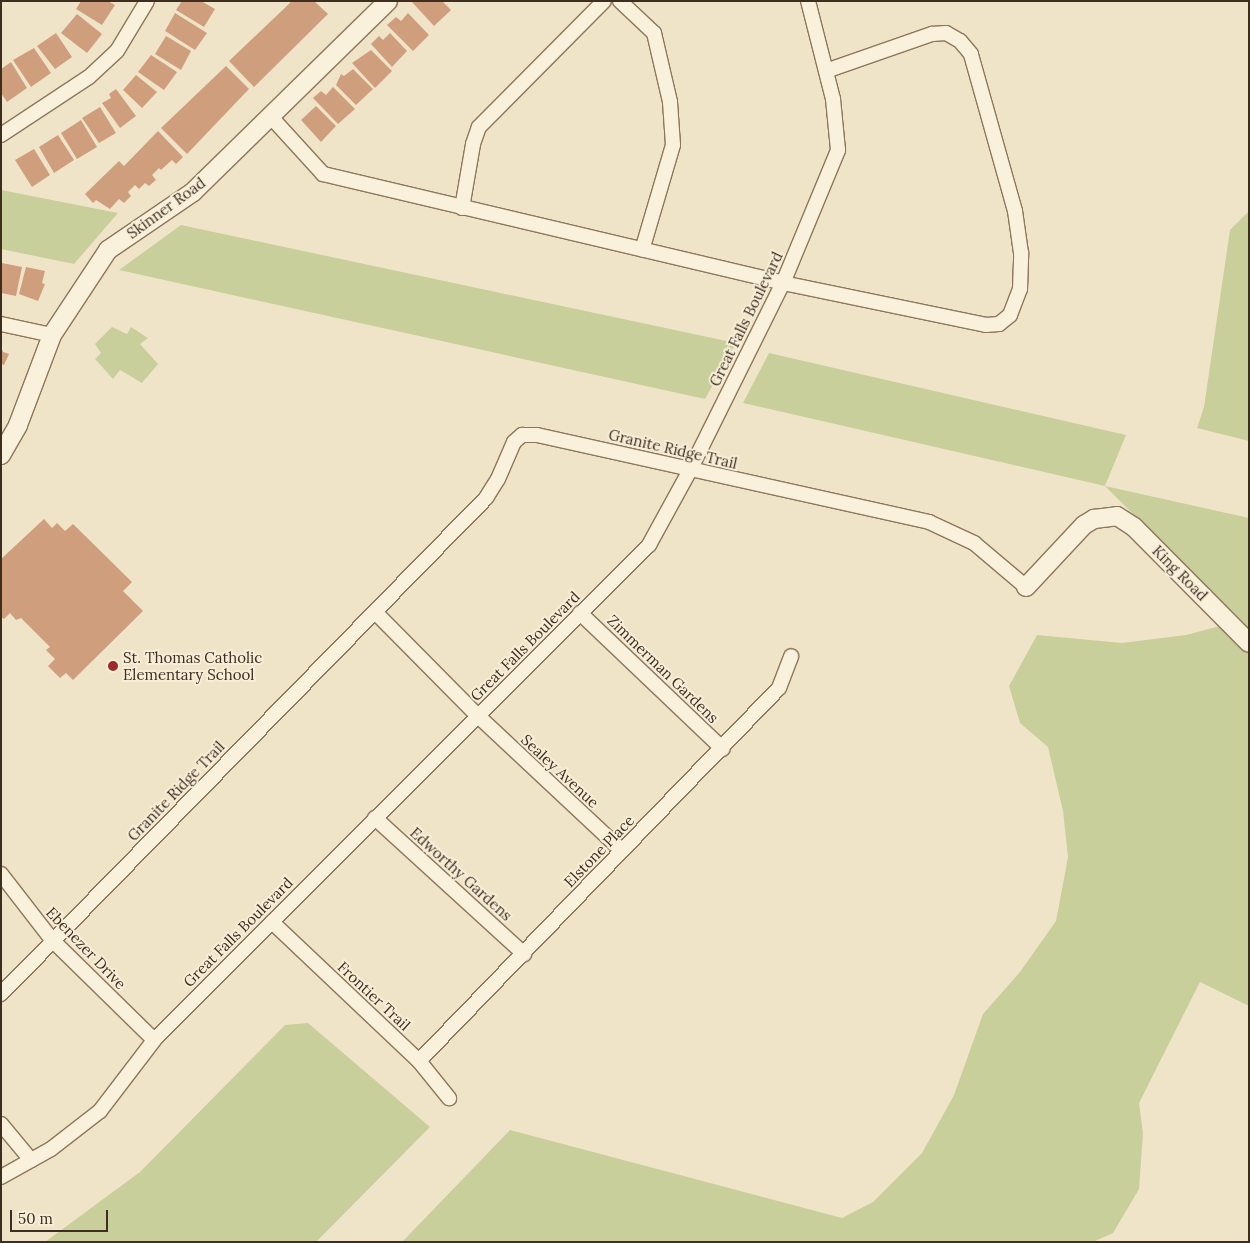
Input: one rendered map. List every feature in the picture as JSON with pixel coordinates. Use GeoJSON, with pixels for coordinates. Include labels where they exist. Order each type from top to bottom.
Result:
{"type":"FeatureCollection","features":[{"type":"Feature","properties":{"kind":"street"},"geometry":{"type":"LineString","coordinates":[[1,136],[89,77],[117,51],[147,1]]}},
{"type":"Feature","properties":{"kind":"street","name":"Skinner Road"},"geometry":{"type":"LineString","coordinates":[[1,455],[18,425],[52,335],[108,250],[193,192],[388,1]]}},
{"type":"Feature","properties":{"kind":"street"},"geometry":{"type":"LineString","coordinates":[[462,208],[473,144],[479,127],[604,1]]}},
{"type":"Feature","properties":{"kind":"street"},"geometry":{"type":"LineString","coordinates":[[620,1],[654,33],[670,102],[673,145],[642,250]]}},
{"type":"Feature","properties":{"kind":"street","name":"Great Falls Boulevard"},"geometry":{"type":"LineString","coordinates":[[1,1177],[51,1149],[100,1111],[154,1040],[648,545],[690,470],[783,283],[838,150],[833,99],[808,1]]}},
{"type":"Feature","properties":{"kind":"street"},"geometry":{"type":"LineString","coordinates":[[271,117],[323,174],[783,283],[986,325],[999,324],[1010,315],[1020,289],[1021,253],[1015,211],[971,54],[960,41],[946,33],[932,34],[826,71]]}},
{"type":"Feature","properties":{"kind":"street"},"geometry":{"type":"LineString","coordinates":[[1,324],[52,335]]}},
{"type":"Feature","properties":{"kind":"street","name":"Granite Ridge Trail"},"geometry":{"type":"LineString","coordinates":[[1,994],[486,498],[498,479],[514,442],[522,435],[537,435],[929,522],[974,543],[1026,587]]}},
{"type":"Feature","properties":{"kind":"street","name":"King Road"},"geometry":{"type":"LineString","coordinates":[[1026,587],[1084,525],[1104,516],[1117,516],[1134,527],[1249,643]]}},
{"type":"Feature","properties":{"kind":"street"},"geometry":{"type":"LineString","coordinates":[[374,612],[478,716]]}},
{"type":"Feature","properties":{"kind":"street","name":"Zimmerman Gardens"},"geometry":{"type":"LineString","coordinates":[[580,613],[723,749]]}},
{"type":"Feature","properties":{"kind":"street","name":"Elstone Place"},"geometry":{"type":"LineString","coordinates":[[419,1061],[524,954],[621,850],[723,749],[779,688],[791,656]]}},
{"type":"Feature","properties":{"kind":"street","name":"Sealey Avenue"},"geometry":{"type":"LineString","coordinates":[[478,716],[621,850]]}},
{"type":"Feature","properties":{"kind":"street","name":"Edworthy Gardens"},"geometry":{"type":"LineString","coordinates":[[375,818],[524,954]]}},
{"type":"Feature","properties":{"kind":"street","name":"Ebenezer Drive"},"geometry":{"type":"LineString","coordinates":[[1,874],[53,941],[154,1040]]}},
{"type":"Feature","properties":{"kind":"street","name":"Frontier Trail"},"geometry":{"type":"LineString","coordinates":[[272,922],[419,1061],[449,1098]]}},
{"type":"Feature","properties":{"kind":"street"},"geometry":{"type":"LineString","coordinates":[[1,1124],[32,1160]]}},
{"type":"Feature","properties":{"kind":"green space"},"geometry":{"type":"Polygon","coordinates":[[[1,190],[118,213],[74,264],[1,249],[1,190]]]}},
{"type":"Feature","properties":{"kind":"green space"},"geometry":{"type":"Polygon","coordinates":[[[1249,211],[1249,441],[1197,428],[1204,407],[1230,230],[1249,211]]]}},
{"type":"Feature","properties":{"kind":"green space"},"geometry":{"type":"Polygon","coordinates":[[[181,225],[736,343],[705,399],[119,270],[181,225]]]}},
{"type":"Feature","properties":{"kind":"green space"},"geometry":{"type":"Polygon","coordinates":[[[112,327],[127,334],[131,327],[148,338],[140,344],[158,364],[142,383],[120,370],[113,379],[95,359],[101,353],[95,344],[112,327]]]}},
{"type":"Feature","properties":{"kind":"green space"},"geometry":{"type":"Polygon","coordinates":[[[769,353],[1126,435],[1105,486],[743,403],[769,353]]]}},
{"type":"Feature","properties":{"kind":"green space"},"geometry":{"type":"Polygon","coordinates":[[[1105,486],[1249,518],[1249,1006],[1200,982],[1139,1103],[1143,1133],[1139,1189],[1113,1233],[1093,1242],[402,1242],[510,1130],[842,1218],[873,1202],[922,1153],[954,1095],[983,1014],[1020,972],[1056,921],[1068,857],[1063,811],[1048,747],[1020,723],[1009,686],[1037,635],[1122,643],[1186,635],[1239,621],[1105,486]]]}},
{"type":"Feature","properties":{"kind":"green space"},"geometry":{"type":"Polygon","coordinates":[[[308,1023],[430,1127],[316,1242],[45,1242],[140,1172],[285,1025],[308,1023]]]}},
{"type":"Feature","properties":{"kind":"building"},"geometry":{"type":"Polygon","coordinates":[[[81,1],[108,1],[115,5],[102,25],[76,9],[81,1]]]}},
{"type":"Feature","properties":{"kind":"building"},"geometry":{"type":"Polygon","coordinates":[[[182,1],[201,1],[215,9],[204,27],[176,10],[182,1]]]}},
{"type":"Feature","properties":{"kind":"building"},"geometry":{"type":"Polygon","coordinates":[[[292,1],[314,1],[328,14],[254,87],[229,61],[292,1]]]}},
{"type":"Feature","properties":{"kind":"building"},"geometry":{"type":"Polygon","coordinates":[[[411,1],[442,1],[451,10],[434,26],[411,1]]]}},
{"type":"Feature","properties":{"kind":"building"},"geometry":{"type":"Polygon","coordinates":[[[175,13],[207,33],[195,50],[165,31],[175,13]]]}},
{"type":"Feature","properties":{"kind":"building"},"geometry":{"type":"Polygon","coordinates":[[[408,13],[429,35],[413,51],[387,25],[396,17],[401,21],[408,13]]]}},
{"type":"Feature","properties":{"kind":"building"},"geometry":{"type":"Polygon","coordinates":[[[77,14],[102,34],[87,53],[61,33],[77,14]]]}},
{"type":"Feature","properties":{"kind":"building"},"geometry":{"type":"Polygon","coordinates":[[[56,33],[72,57],[55,69],[37,46],[56,33]]]}},
{"type":"Feature","properties":{"kind":"building"},"geometry":{"type":"Polygon","coordinates":[[[390,33],[407,51],[392,67],[371,44],[379,36],[383,40],[390,33]]]}},
{"type":"Feature","properties":{"kind":"building"},"geometry":{"type":"Polygon","coordinates":[[[166,36],[191,51],[181,70],[155,54],[166,36]]]}},
{"type":"Feature","properties":{"kind":"building"},"geometry":{"type":"Polygon","coordinates":[[[34,48],[51,73],[31,87],[13,60],[34,48]]]}},
{"type":"Feature","properties":{"kind":"building"},"geometry":{"type":"Polygon","coordinates":[[[371,50],[392,71],[375,88],[352,63],[371,50]]]}},
{"type":"Feature","properties":{"kind":"building"},"geometry":{"type":"Polygon","coordinates":[[[151,55],[177,72],[164,90],[138,72],[151,55]]]}},
{"type":"Feature","properties":{"kind":"building"},"geometry":{"type":"Polygon","coordinates":[[[11,62],[27,88],[7,102],[1,93],[1,69],[11,62]]]}},
{"type":"Feature","properties":{"kind":"building"},"geometry":{"type":"Polygon","coordinates":[[[226,66],[249,89],[187,154],[161,128],[226,66]]]}},
{"type":"Feature","properties":{"kind":"building"},"geometry":{"type":"Polygon","coordinates":[[[353,69],[373,89],[356,105],[336,85],[341,74],[344,76],[353,69]]]}},
{"type":"Feature","properties":{"kind":"building"},"geometry":{"type":"Polygon","coordinates":[[[136,75],[157,92],[142,108],[123,90],[136,75]]]}},
{"type":"Feature","properties":{"kind":"building"},"geometry":{"type":"Polygon","coordinates":[[[333,87],[355,109],[338,124],[313,98],[321,91],[326,95],[333,87]]]}},
{"type":"Feature","properties":{"kind":"building"},"geometry":{"type":"Polygon","coordinates":[[[116,89],[136,116],[120,128],[102,103],[111,98],[109,94],[116,89]]]}},
{"type":"Feature","properties":{"kind":"building"},"geometry":{"type":"Polygon","coordinates":[[[316,106],[336,126],[321,142],[301,120],[316,106]]]}},
{"type":"Feature","properties":{"kind":"building"},"geometry":{"type":"Polygon","coordinates":[[[100,107],[116,133],[99,143],[82,118],[100,107]]]}},
{"type":"Feature","properties":{"kind":"building"},"geometry":{"type":"Polygon","coordinates":[[[81,120],[97,147],[77,159],[61,133],[81,120]]]}},
{"type":"Feature","properties":{"kind":"building"},"geometry":{"type":"Polygon","coordinates":[[[158,131],[183,157],[176,164],[172,160],[161,170],[159,168],[152,175],[156,180],[149,186],[145,183],[139,189],[135,185],[128,192],[131,196],[124,203],[119,199],[110,209],[96,200],[93,203],[85,194],[119,161],[124,166],[158,131]]]}},
{"type":"Feature","properties":{"kind":"building"},"geometry":{"type":"Polygon","coordinates":[[[58,135],[74,160],[54,173],[39,147],[58,135]]]}},
{"type":"Feature","properties":{"kind":"building"},"geometry":{"type":"Polygon","coordinates":[[[34,149],[50,175],[32,187],[15,160],[34,149]]]}},
{"type":"Feature","properties":{"kind":"building"},"geometry":{"type":"Polygon","coordinates":[[[2,263],[22,267],[16,296],[1,293],[2,263]]]}},
{"type":"Feature","properties":{"kind":"building"},"geometry":{"type":"Polygon","coordinates":[[[26,267],[45,271],[42,283],[45,284],[38,301],[19,294],[26,267]]]}},
{"type":"Feature","properties":{"kind":"building"},"geometry":{"type":"Polygon","coordinates":[[[1,347],[3,352],[9,354],[4,365],[1,364],[1,347]]]}},
{"type":"Feature","properties":{"kind":"building"},"geometry":{"type":"Polygon","coordinates":[[[44,519],[52,528],[57,523],[65,531],[73,524],[132,582],[123,591],[143,611],[73,680],[66,673],[60,678],[48,666],[55,659],[46,650],[50,647],[21,618],[16,620],[10,613],[4,619],[1,617],[1,559],[44,519]]]}},
{"type":"Feature","properties":{"kind":"place","name":"St. Thomas Catholic Elementary School"},"geometry":{"type":"Point","coordinates":[113,666]}}]}
